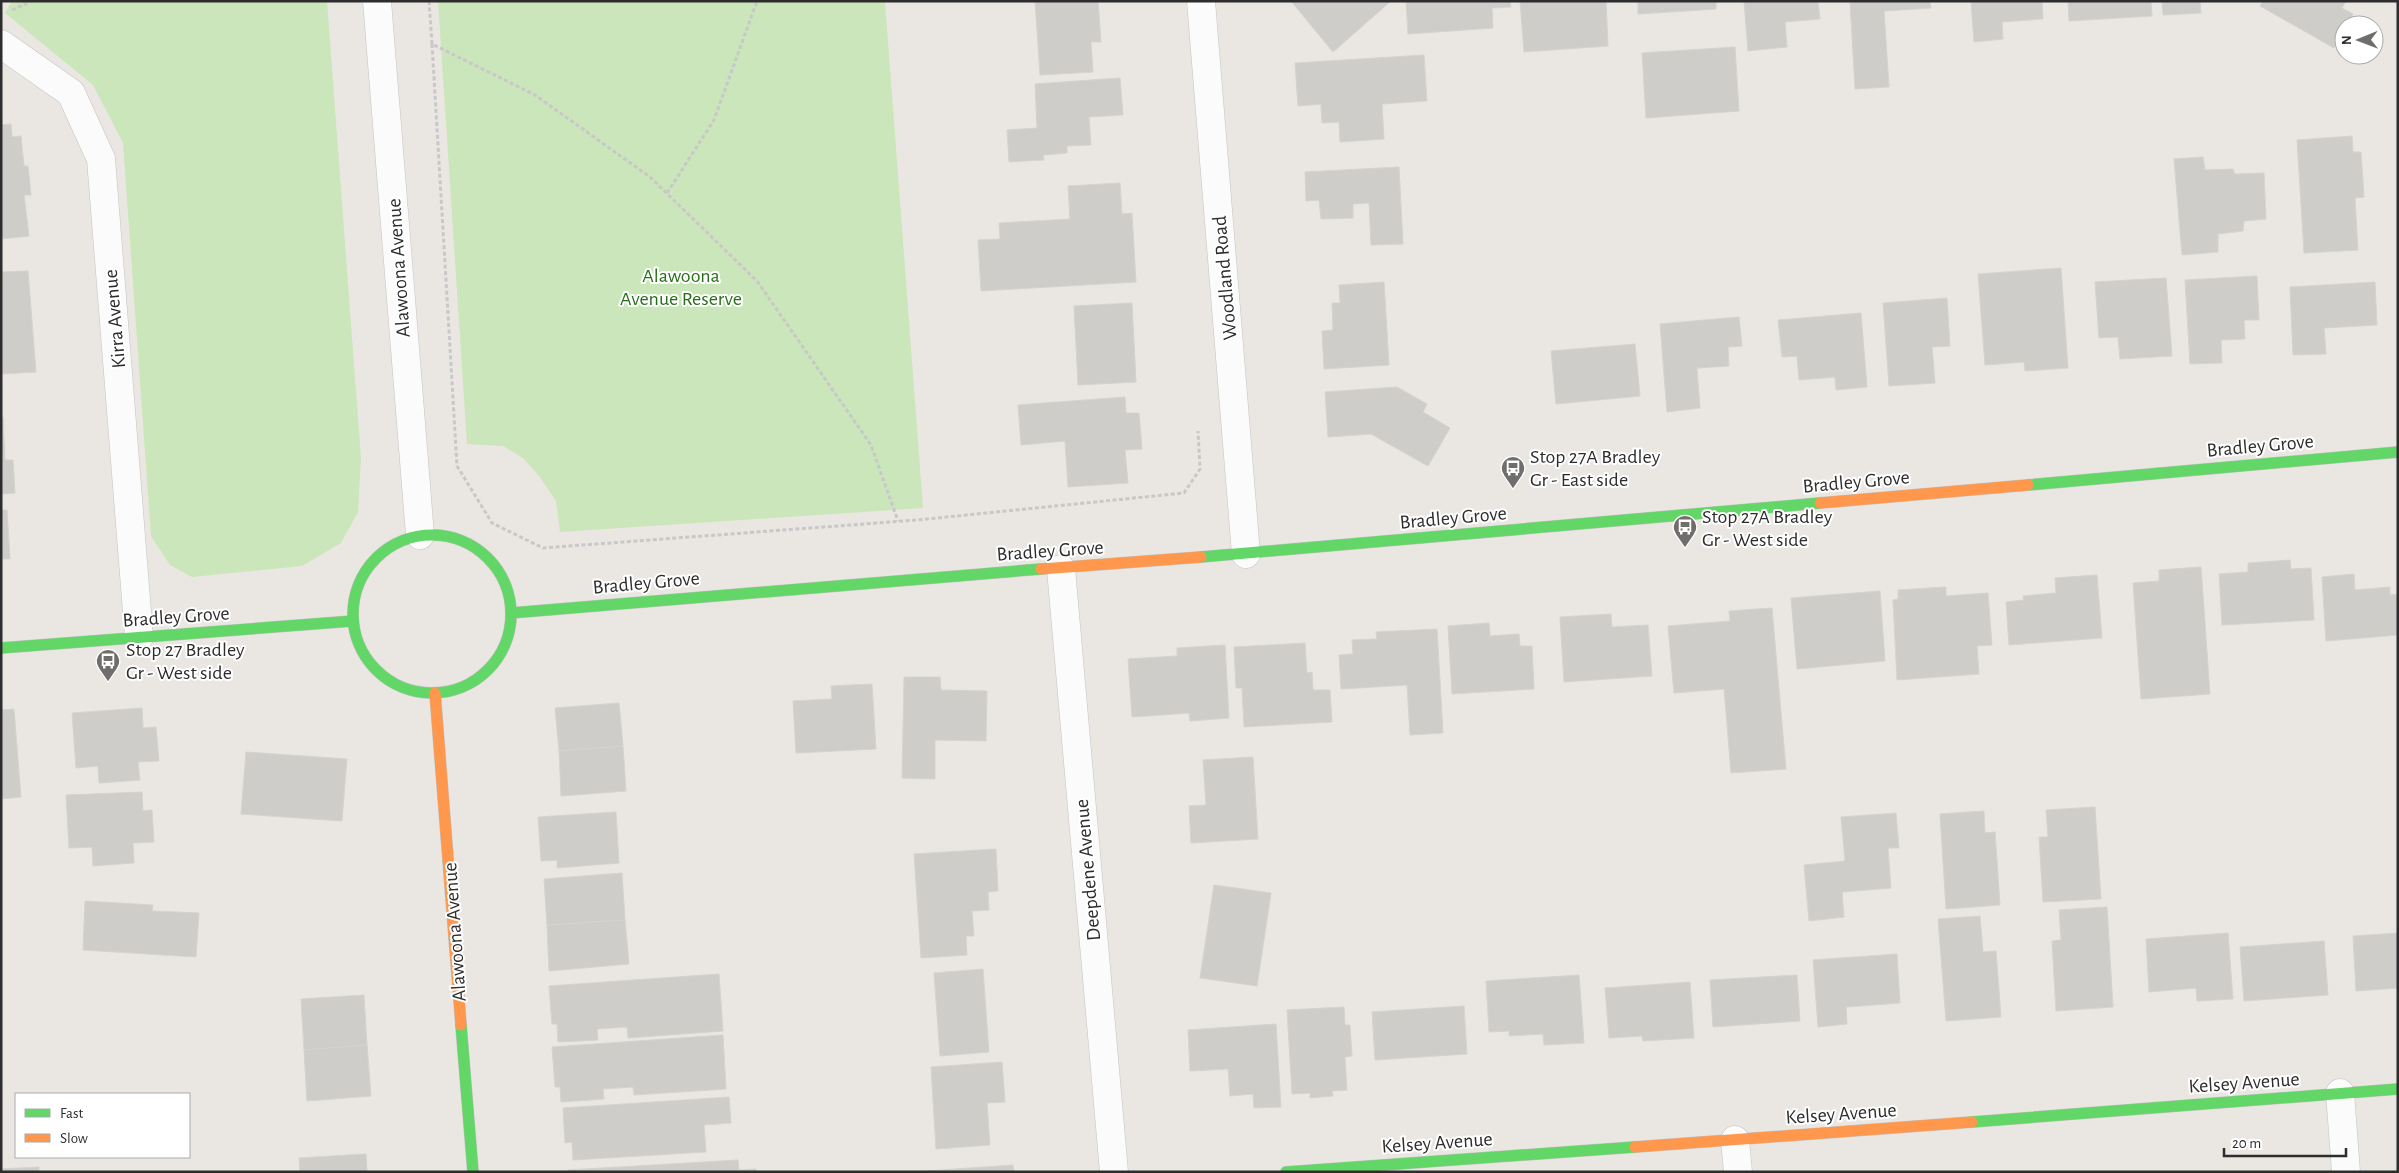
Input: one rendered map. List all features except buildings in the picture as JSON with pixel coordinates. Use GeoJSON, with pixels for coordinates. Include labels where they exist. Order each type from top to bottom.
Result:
{"type":"FeatureCollection","features":[{"type":"Feature","properties":{"kind":"street","name":"Alawoona Avenue"},"geometry":{"type":"LineString","coordinates":[[378,1],[420,535]]}},
{"type":"Feature","properties":{"kind":"street","name":"Woodland Road"},"geometry":{"type":"LineString","coordinates":[[1202,1],[1246,554]]}},
{"type":"Feature","properties":{"kind":"street","name":"Kirra Avenue"},"geometry":{"type":"LineString","coordinates":[[1,44],[71,93],[101,159],[139,637]]}},
{"type":"Feature","properties":{"kind":"street","name":"Bradley Grove"},"geometry":{"type":"LineString","coordinates":[[511,613],[902,579],[1061,569],[1246,554],[2398,452]]}},
{"type":"Feature","properties":{"kind":"street"},"geometry":{"type":"LineString","coordinates":[[420,535],[447,536],[472,546],[493,563],[506,586],[511,613],[507,637],[497,659],[486,671],[480,677],[459,688],[435,693],[411,690],[389,681],[371,665],[359,644],[354,621],[355,597],[364,574],[378,556],[397,542],[420,535]]}},
{"type":"Feature","properties":{"kind":"street","name":"Deepdene Avenue"},"geometry":{"type":"LineString","coordinates":[[1061,569],[1114,1172]]}},
{"type":"Feature","properties":{"kind":"street","name":"Bradley Grove"},"geometry":{"type":"LineString","coordinates":[[1,648],[354,621]]}},
{"type":"Feature","properties":{"kind":"street","name":"Alawoona Avenue"},"geometry":{"type":"LineString","coordinates":[[435,693],[473,1172]]}},
{"type":"Feature","properties":{"kind":"street","name":"Kelsey Avenue"},"geometry":{"type":"LineString","coordinates":[[1286,1172],[1735,1140],[2398,1088]]}},
{"type":"Feature","properties":{"kind":"street"},"geometry":{"type":"LineString","coordinates":[[2340,1093],[2346,1172]]}},
{"type":"Feature","properties":{"kind":"street"},"geometry":{"type":"LineString","coordinates":[[1735,1140],[1738,1172]]}},
{"type":"Feature","properties":{"kind":"path"},"geometry":{"type":"LineString","coordinates":[[6,12],[32,1]]}},
{"type":"Feature","properties":{"kind":"path"},"geometry":{"type":"LineString","coordinates":[[430,1],[457,466],[492,523],[543,548],[898,521],[1184,493],[1200,469],[1197,429]]}},
{"type":"Feature","properties":{"kind":"path"},"geometry":{"type":"LineString","coordinates":[[667,193],[714,120],[757,1]]}},
{"type":"Feature","properties":{"kind":"path"},"geometry":{"type":"LineString","coordinates":[[432,44],[535,96],[650,177],[762,289],[871,445],[898,521]]}},
{"type":"Feature","properties":{"kind":"green space"},"geometry":{"type":"Polygon","coordinates":[[[12,1],[327,1],[361,458],[358,512],[341,543],[302,566],[192,577],[170,565],[151,536],[123,143],[93,85],[5,13],[12,1]]]}},
{"type":"Feature","properties":{"kind":"green space","name":"Alawoona Avenue Reserve"},"geometry":{"type":"Polygon","coordinates":[[[438,1],[885,1],[923,508],[560,532],[556,501],[539,476],[523,458],[503,446],[467,444],[438,1]]]}},
{"type":"Feature","properties":{"kind":"traffic: fast"},"geometry":{"type":"LineString","coordinates":[[2028,485],[2398,452]]}},
{"type":"Feature","properties":{"kind":"traffic: fast"},"geometry":{"type":"LineString","coordinates":[[1201,557],[1820,503]]}},
{"type":"Feature","properties":{"kind":"traffic: fast"},"geometry":{"type":"LineString","coordinates":[[432,535],[462,541],[488,558],[505,584],[511,614],[505,644],[488,670],[462,687],[432,693],[402,687],[376,670],[359,644],[353,614],[359,584],[376,558],[402,541],[432,535]]}},
{"type":"Feature","properties":{"kind":"traffic: fast"},"geometry":{"type":"LineString","coordinates":[[511,613],[1041,569]]}},
{"type":"Feature","properties":{"kind":"traffic: fast"},"geometry":{"type":"LineString","coordinates":[[1,648],[353,621]]}},
{"type":"Feature","properties":{"kind":"traffic: fast"},"geometry":{"type":"LineString","coordinates":[[461,1025],[473,1172]]}},
{"type":"Feature","properties":{"kind":"traffic: fast"},"geometry":{"type":"LineString","coordinates":[[1972,1122],[2398,1089]]}},
{"type":"Feature","properties":{"kind":"traffic: fast"},"geometry":{"type":"LineString","coordinates":[[1286,1172],[1635,1147]]}},
{"type":"Feature","properties":{"kind":"traffic: slow"},"geometry":{"type":"LineString","coordinates":[[1820,503],[2028,485]]}},
{"type":"Feature","properties":{"kind":"traffic: slow"},"geometry":{"type":"LineString","coordinates":[[1041,569],[1201,557]]}},
{"type":"Feature","properties":{"kind":"traffic: slow"},"geometry":{"type":"LineString","coordinates":[[435,693],[461,1025]]}},
{"type":"Feature","properties":{"kind":"traffic: slow"},"geometry":{"type":"LineString","coordinates":[[1635,1147],[1972,1122]]}},
{"type":"Feature","properties":{"kind":"place","name":"Stop 27A Bradley Gr - East side"},"geometry":{"type":"Point","coordinates":[1513,489]}},
{"type":"Feature","properties":{"kind":"place","name":"Stop 27A Bradley Gr - West side"},"geometry":{"type":"Point","coordinates":[1685,548]}},
{"type":"Feature","properties":{"kind":"place","name":"Stop 27 Bradley Gr - West side"},"geometry":{"type":"Point","coordinates":[108,682]}}]}
